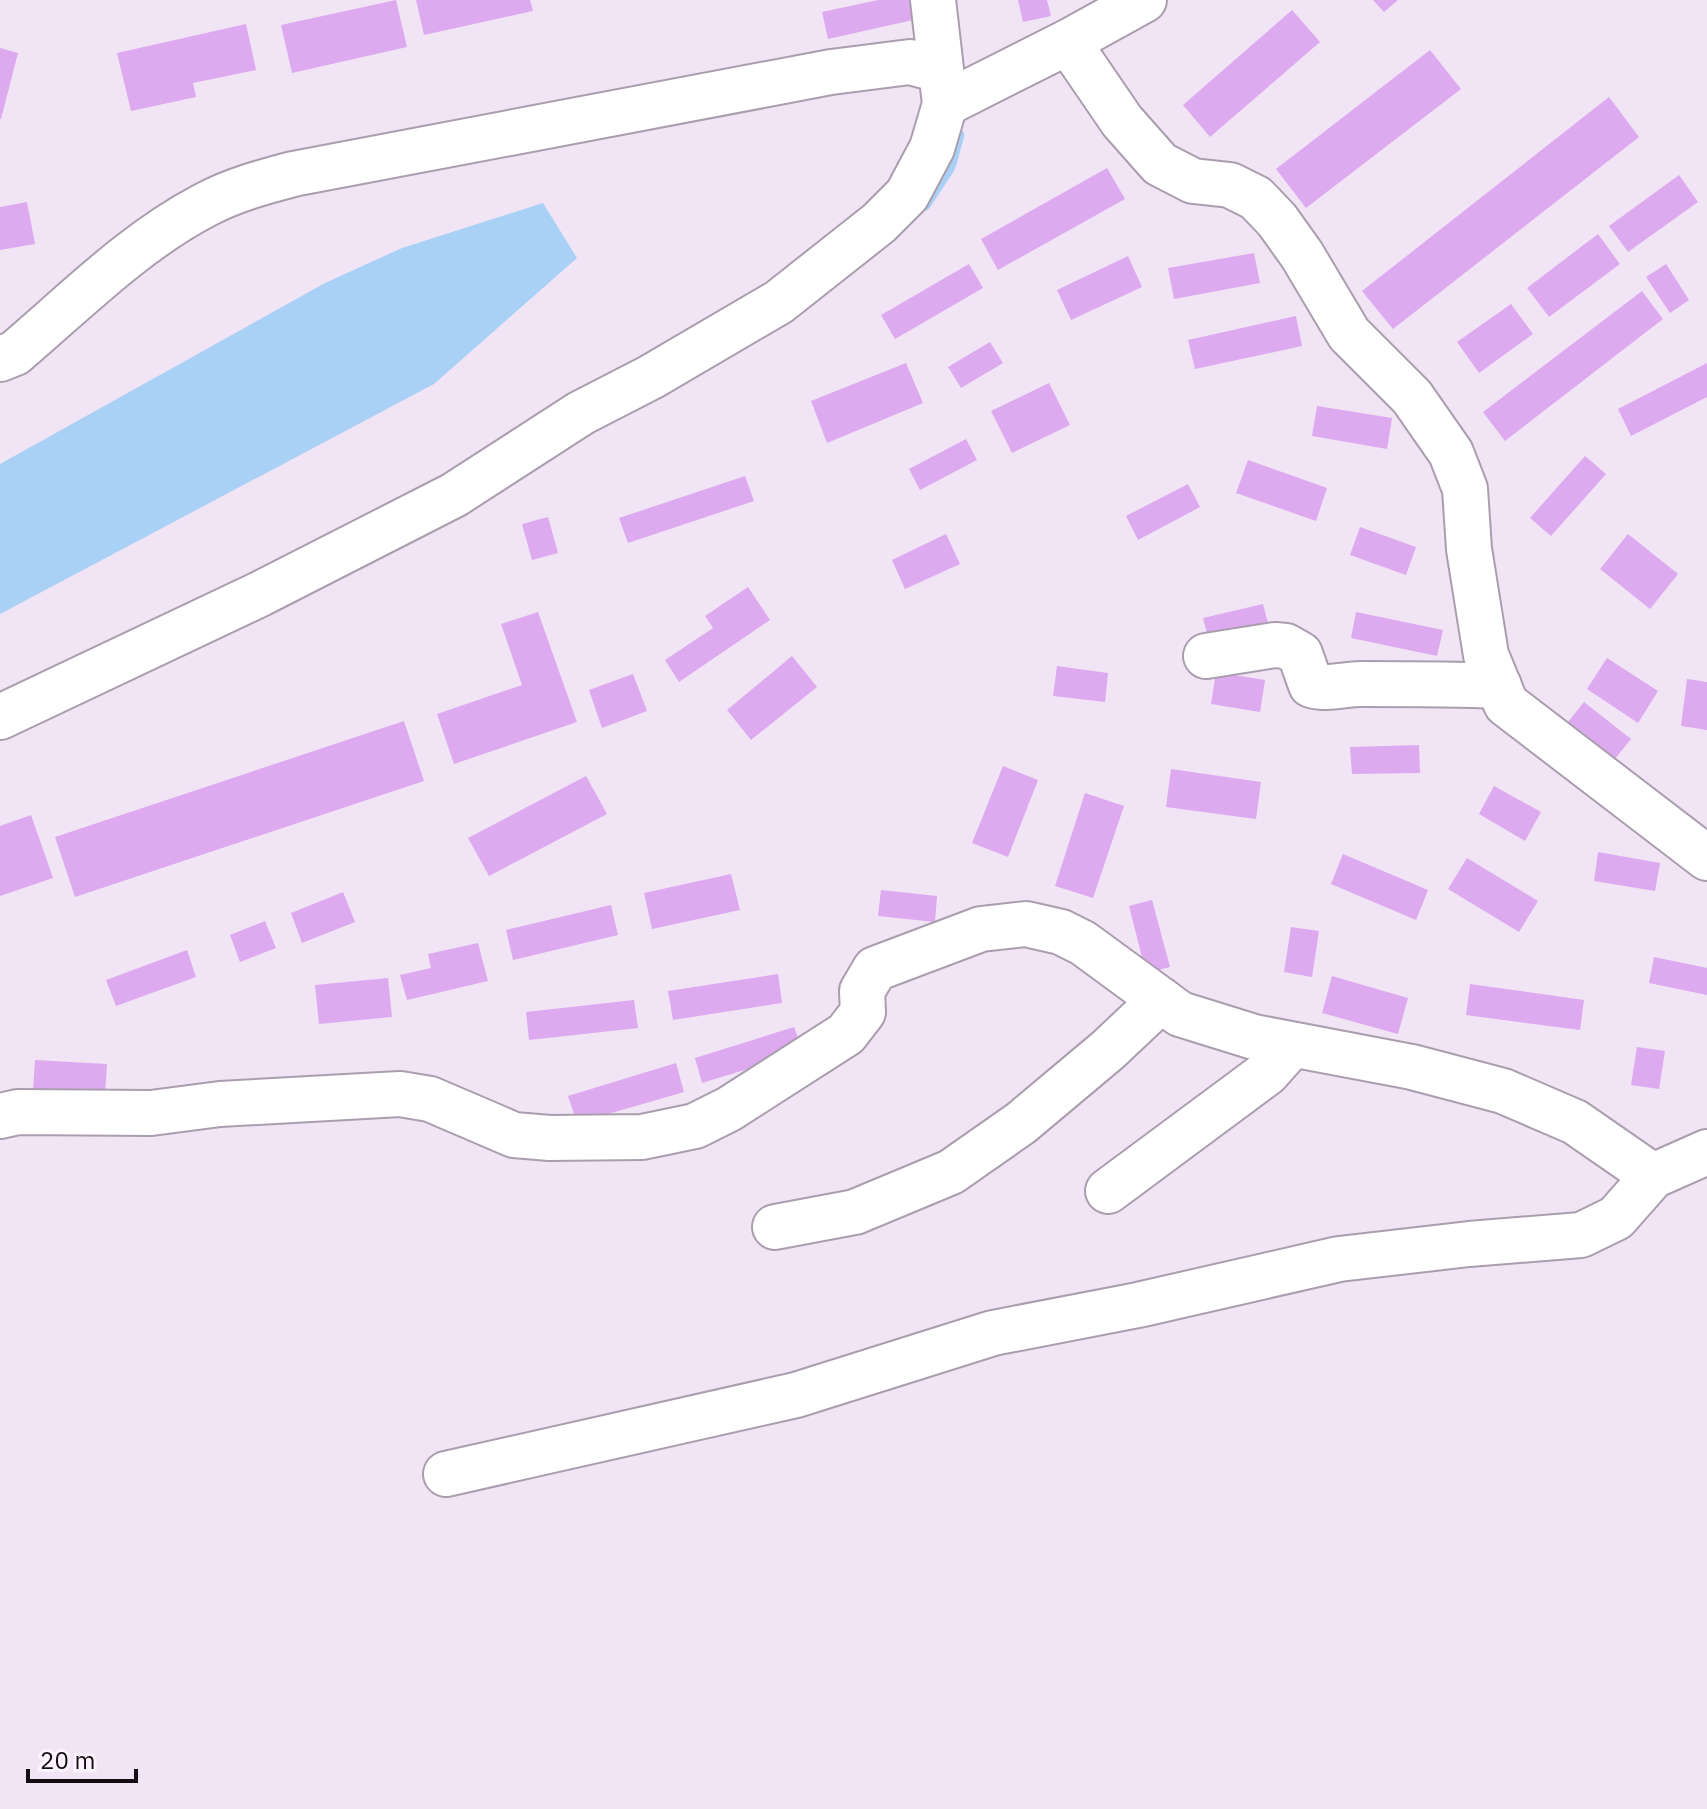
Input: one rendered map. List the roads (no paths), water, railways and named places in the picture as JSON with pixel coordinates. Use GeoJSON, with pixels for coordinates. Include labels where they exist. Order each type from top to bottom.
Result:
{"type":"FeatureCollection","features":[{"type":"Feature","properties":{"kind":"street"},"geometry":{"type":"LineString","coordinates":[[0,717],[260,594],[454,495],[581,413],[651,377],[779,302],[879,223],[907,195],[932,148],[942,87],[933,0]]}},
{"type":"Feature","properties":{"kind":"street"},"geometry":{"type":"LineString","coordinates":[[942,87],[1068,42],[1144,0]]}},
{"type":"Feature","properties":{"kind":"street"},"geometry":{"type":"LineString","coordinates":[[1068,42],[1122,121],[1160,164],[1193,181],[1230,185],[1256,198],[1277,220],[1302,255],[1349,334],[1412,397],[1451,453],[1465,489],[1469,549],[1486,655],[1506,704],[1707,858]]}},
{"type":"Feature","properties":{"kind":"street"},"geometry":{"type":"LineString","coordinates":[[0,359],[15,353],[167,227],[207,204],[247,187],[293,174],[831,72],[910,62],[942,87]]}},
{"type":"Feature","properties":{"kind":"street"},"geometry":{"type":"LineString","coordinates":[[1206,656],[1286,646],[1300,654],[1311,685],[1319,688],[1342,684],[1420,683],[1499,686]]}},
{"type":"Feature","properties":{"kind":"street"},"geometry":{"type":"LineString","coordinates":[[0,1116],[18,1112],[151,1113],[220,1104],[400,1094],[430,1099],[514,1135],[550,1138],[642,1137],[695,1126],[729,1109],[846,1034],[863,1012],[862,991],[875,969],[981,929],[1026,924],[1061,932],[1083,943],[1180,1014],[1254,1037],[1412,1067],[1503,1091],[1575,1122],[1653,1176]]}},
{"type":"Feature","properties":{"kind":"street"},"geometry":{"type":"LineString","coordinates":[[775,1227],[855,1212],[951,1172],[1021,1123],[1108,1050],[1161,1000]]}},
{"type":"Feature","properties":{"kind":"street"},"geometry":{"type":"LineString","coordinates":[[1108,1191],[1267,1073],[1292,1045]]}},
{"type":"Feature","properties":{"kind":"street"},"geometry":{"type":"LineString","coordinates":[[446,1474],[796,1395],[993,1333],[1138,1305],[1339,1259],[1581,1235],[1616,1218],[1653,1176],[1707,1152]]}},
{"type":"Feature","properties":{"kind":"water"},"geometry":{"type":"Polygon","coordinates":[[[543,203],[577,258],[434,384],[0,614],[0,464],[325,283],[402,248],[543,203]]]}},
{"type":"Feature","properties":{"kind":"waterway"},"geometry":{"type":"LineString","coordinates":[[925,205],[950,167],[959,135]]}}]}
